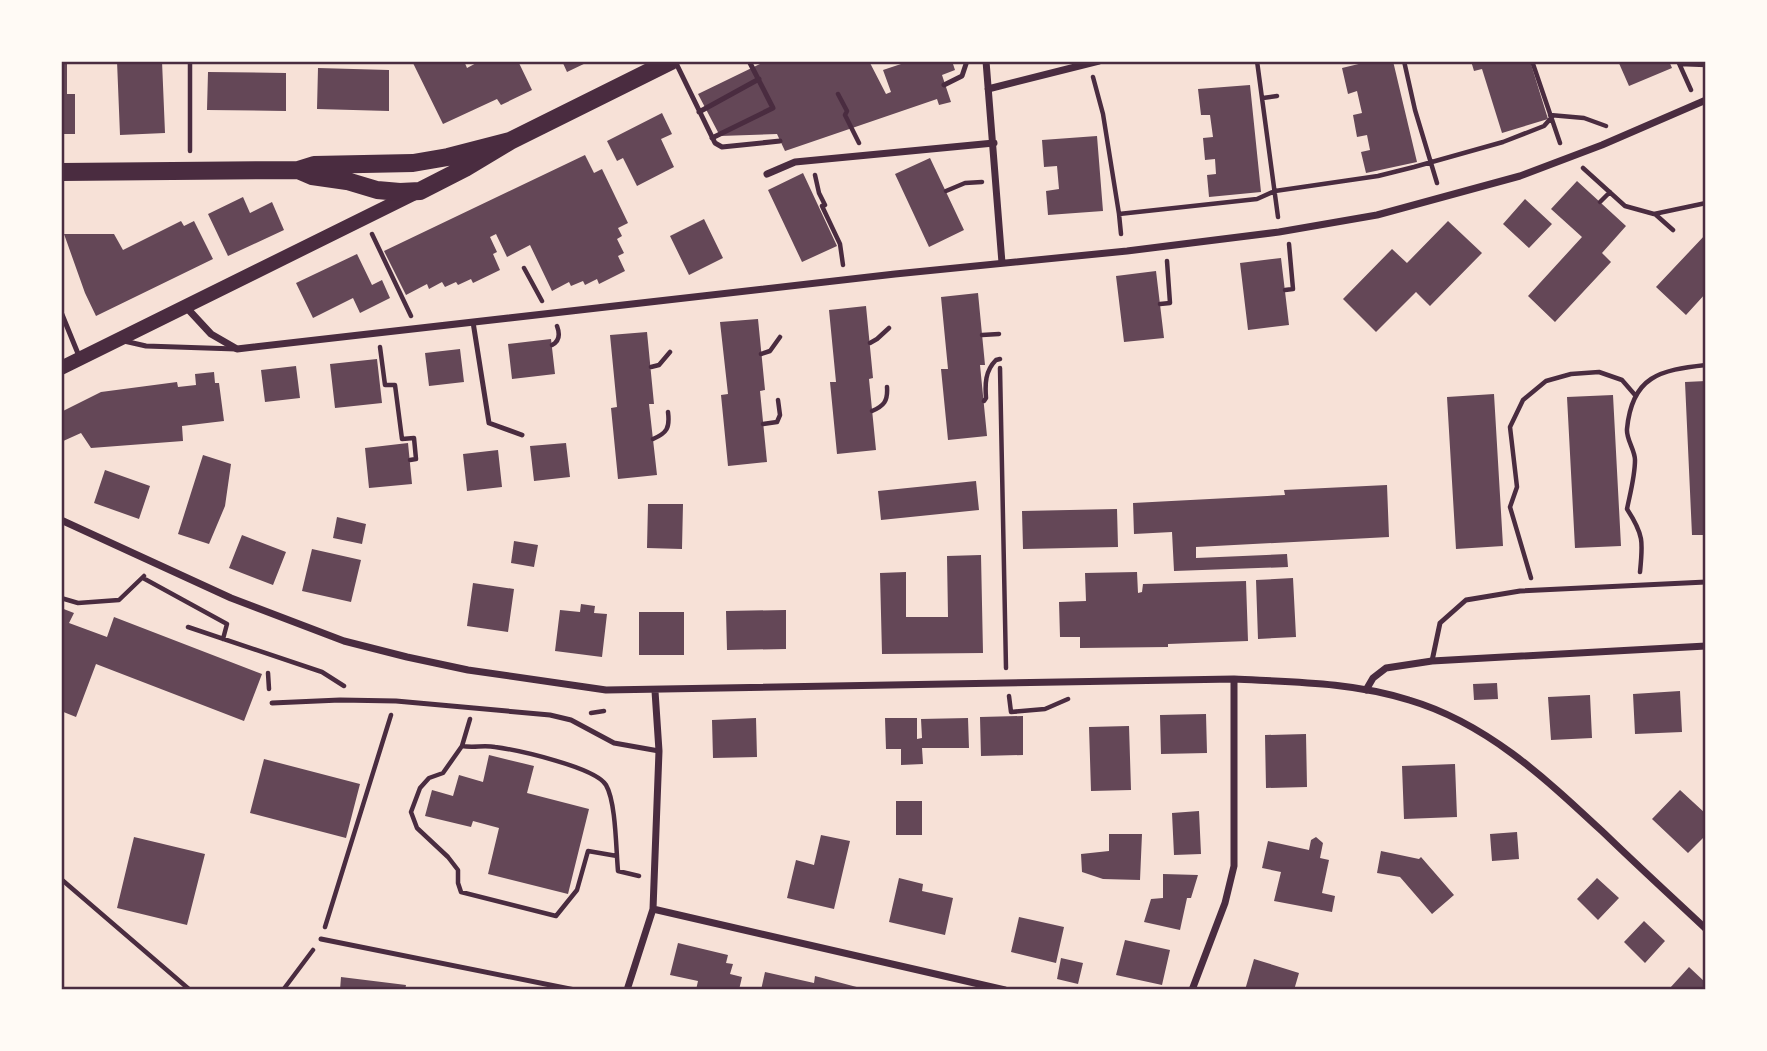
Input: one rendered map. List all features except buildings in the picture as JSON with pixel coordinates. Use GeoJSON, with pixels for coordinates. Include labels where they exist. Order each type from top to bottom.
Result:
{"type":"FeatureCollection","features":[{"type":"Feature","properties":{"kind":"main road"},"geometry":{"type":"LineString","coordinates":[[61,368],[420,191],[510,141],[673,61]]}},
{"type":"Feature","properties":{"kind":"main road"},"geometry":{"type":"LineString","coordinates":[[61,172],[298,170],[314,165],[413,163],[510,141]]}},
{"type":"Feature","properties":{"kind":"main road"},"geometry":{"type":"LineString","coordinates":[[298,170],[312,176],[347,181],[377,190],[420,191]]}},
{"type":"Feature","properties":{"kind":"street"},"geometry":{"type":"LineString","coordinates":[[986,61],[1002,263]]}},
{"type":"Feature","properties":{"kind":"street"},"geometry":{"type":"LineString","coordinates":[[988,89],[1098,61]]}},
{"type":"Feature","properties":{"kind":"street"},"geometry":{"type":"LineString","coordinates":[[185,307],[211,334],[237,349],[1249,237],[1377,215],[1520,176],[1602,145],[1706,100]]}},
{"type":"Feature","properties":{"kind":"street"},"geometry":{"type":"LineString","coordinates":[[766,174],[795,162],[994,144]]}},
{"type":"Feature","properties":{"kind":"street"},"geometry":{"type":"LineString","coordinates":[[61,520],[231,598],[344,640],[468,670],[606,691],[1234,679],[1366,690],[1409,700],[1489,735],[1560,792],[1706,929]]}},
{"type":"Feature","properties":{"kind":"street"},"geometry":{"type":"LineString","coordinates":[[1366,690],[1373,678],[1386,668],[1432,661],[1706,646]]}},
{"type":"Feature","properties":{"kind":"street"},"geometry":{"type":"LineString","coordinates":[[1192,990],[1225,903],[1234,866],[1234,679]]}},
{"type":"Feature","properties":{"kind":"street"},"geometry":{"type":"LineString","coordinates":[[627,990],[653,909],[659,751],[655,691]]}},
{"type":"Feature","properties":{"kind":"street"},"geometry":{"type":"LineString","coordinates":[[653,909],[1005,990]]}},
{"type":"Feature","properties":{"kind":"lane"},"geometry":{"type":"LineString","coordinates":[[673,61],[715,144],[722,147],[780,141]]}},
{"type":"Feature","properties":{"kind":"lane"},"geometry":{"type":"LineString","coordinates":[[712,138],[773,108],[749,61]]}},
{"type":"Feature","properties":{"kind":"lane"},"geometry":{"type":"LineString","coordinates":[[944,85],[962,76],[968,61]]}},
{"type":"Feature","properties":{"kind":"lane"},"geometry":{"type":"LineString","coordinates":[[699,112],[759,79]]}},
{"type":"Feature","properties":{"kind":"lane"},"geometry":{"type":"LineString","coordinates":[[61,312],[80,359]]}},
{"type":"Feature","properties":{"kind":"lane"},"geometry":{"type":"LineString","coordinates":[[473,322],[489,423],[522,435]]}},
{"type":"Feature","properties":{"kind":"lane"},"geometry":{"type":"LineString","coordinates":[[118,340],[146,346],[237,349]]}},
{"type":"Feature","properties":{"kind":"lane"},"geometry":{"type":"LineString","coordinates":[[1432,661],[1440,623],[1466,600],[1535,590],[1706,582]]}},
{"type":"Feature","properties":{"kind":"lane"},"geometry":{"type":"LineString","coordinates":[[272,704],[340,700],[396,701],[550,715],[571,720],[614,743],[659,751]]}},
{"type":"Feature","properties":{"kind":"lane"},"geometry":{"type":"LineString","coordinates":[[321,939],[575,990]]}},
{"type":"Feature","properties":{"kind":"path"},"geometry":{"type":"LineString","coordinates":[[190,61],[190,153]]}},
{"type":"Feature","properties":{"kind":"path"},"geometry":{"type":"LineString","coordinates":[[1257,61],[1278,217]]}},
{"type":"Feature","properties":{"kind":"path"},"geometry":{"type":"LineString","coordinates":[[1404,61],[1415,110],[1437,183]]}},
{"type":"Feature","properties":{"kind":"path"},"geometry":{"type":"LineString","coordinates":[[1532,61],[1560,143]]}},
{"type":"Feature","properties":{"kind":"path"},"geometry":{"type":"LineString","coordinates":[[1691,90],[1679,63],[1706,65]]}},
{"type":"Feature","properties":{"kind":"path"},"geometry":{"type":"LineString","coordinates":[[1092,76],[1102,114],[1121,234]]}},
{"type":"Feature","properties":{"kind":"path"},"geometry":{"type":"LineString","coordinates":[[838,94],[847,111],[845,115],[851,128]]}},
{"type":"Feature","properties":{"kind":"path"},"geometry":{"type":"LineString","coordinates":[[1263,98],[1277,96]]}},
{"type":"Feature","properties":{"kind":"path"},"geometry":{"type":"LineString","coordinates":[[1119,214],[1257,199],[1275,191],[1378,176],[1513,138],[1544,126],[1551,116]]}},
{"type":"Feature","properties":{"kind":"path"},"geometry":{"type":"LineString","coordinates":[[1551,116],[1584,118],[1605,126]]}},
{"type":"Feature","properties":{"kind":"path"},"geometry":{"type":"LineString","coordinates":[[1587,172],[1625,206],[1654,214],[1673,230]]}},
{"type":"Feature","properties":{"kind":"path"},"geometry":{"type":"LineString","coordinates":[[946,191],[965,183],[996,181]]}},
{"type":"Feature","properties":{"kind":"path"},"geometry":{"type":"LineString","coordinates":[[1600,202],[1610,192]]}},
{"type":"Feature","properties":{"kind":"path"},"geometry":{"type":"LineString","coordinates":[[820,194],[825,205],[820,207],[840,244],[843,265]]}},
{"type":"Feature","properties":{"kind":"path"},"geometry":{"type":"LineString","coordinates":[[1654,214],[1706,203]]}},
{"type":"Feature","properties":{"kind":"path"},"geometry":{"type":"LineString","coordinates":[[372,234],[402,295]]}},
{"type":"Feature","properties":{"kind":"path"},"geometry":{"type":"LineString","coordinates":[[1285,290],[1293,289],[1290,255]]}},
{"type":"Feature","properties":{"kind":"path"},"geometry":{"type":"LineString","coordinates":[[524,268],[535,289]]}},
{"type":"Feature","properties":{"kind":"path"},"geometry":{"type":"LineString","coordinates":[[1160,304],[1170,303],[1168,270]]}},
{"type":"Feature","properties":{"kind":"path"},"geometry":{"type":"LineString","coordinates":[[552,345],[560,335],[557,325]]}},
{"type":"Feature","properties":{"kind":"path"},"geometry":{"type":"LineString","coordinates":[[870,343],[889,328]]}},
{"type":"Feature","properties":{"kind":"path"},"geometry":{"type":"LineString","coordinates":[[982,335],[999,334]]}},
{"type":"Feature","properties":{"kind":"path"},"geometry":{"type":"LineString","coordinates":[[761,354],[769,351],[780,337]]}},
{"type":"Feature","properties":{"kind":"path"},"geometry":{"type":"LineString","coordinates":[[379,342],[385,385],[396,385],[402,439],[414,438],[416,459],[410,460]]}},
{"type":"Feature","properties":{"kind":"path"},"geometry":{"type":"LineString","coordinates":[[651,367],[659,365],[670,352]]}},
{"type":"Feature","properties":{"kind":"path"},"geometry":{"type":"LineString","coordinates":[[984,401],[988,371],[999,359]]}},
{"type":"Feature","properties":{"kind":"path"},"geometry":{"type":"LineString","coordinates":[[1639,586],[1643,549],[1640,529],[1627,509],[1635,459],[1626,431],[1635,395],[1648,379],[1678,368],[1706,365]]}},
{"type":"Feature","properties":{"kind":"path"},"geometry":{"type":"LineString","coordinates":[[1000,368],[1006,669]]}},
{"type":"Feature","properties":{"kind":"path"},"geometry":{"type":"LineString","coordinates":[[1535,590],[1510,507],[1517,487],[1510,427],[1523,400],[1546,381],[1571,374],[1600,372],[1622,380],[1635,395]]}},
{"type":"Feature","properties":{"kind":"path"},"geometry":{"type":"LineString","coordinates":[[872,411],[886,401],[887,387]]}},
{"type":"Feature","properties":{"kind":"path"},"geometry":{"type":"LineString","coordinates":[[763,424],[777,422],[780,415],[778,400]]}},
{"type":"Feature","properties":{"kind":"path"},"geometry":{"type":"LineString","coordinates":[[653,439],[665,434],[670,425],[668,412]]}},
{"type":"Feature","properties":{"kind":"path"},"geometry":{"type":"LineString","coordinates":[[61,598],[78,603],[119,600],[143,578],[147,570]]}},
{"type":"Feature","properties":{"kind":"path"},"geometry":{"type":"LineString","coordinates":[[143,578],[227,624],[223,639]]}},
{"type":"Feature","properties":{"kind":"path"},"geometry":{"type":"LineString","coordinates":[[188,627],[322,672],[344,685],[340,700]]}},
{"type":"Feature","properties":{"kind":"path"},"geometry":{"type":"LineString","coordinates":[[268,673],[268,683]]}},
{"type":"Feature","properties":{"kind":"path"},"geometry":{"type":"LineString","coordinates":[[1009,696],[1011,712],[1045,709],[1075,696]]}},
{"type":"Feature","properties":{"kind":"path"},"geometry":{"type":"LineString","coordinates":[[283,990],[321,939],[396,701]]}},
{"type":"Feature","properties":{"kind":"path"},"geometry":{"type":"LineString","coordinates":[[466,732],[462,746],[443,773],[429,778],[419,788],[411,812],[417,828],[458,870],[461,892],[556,916],[577,890],[588,851],[617,856]]}},
{"type":"Feature","properties":{"kind":"path"},"geometry":{"type":"LineString","coordinates":[[462,746],[498,747],[591,772],[605,784],[611,799],[618,871],[643,877]]}},
{"type":"Feature","properties":{"kind":"path"},"geometry":{"type":"LineString","coordinates":[[61,879],[190,990]]}}]}
